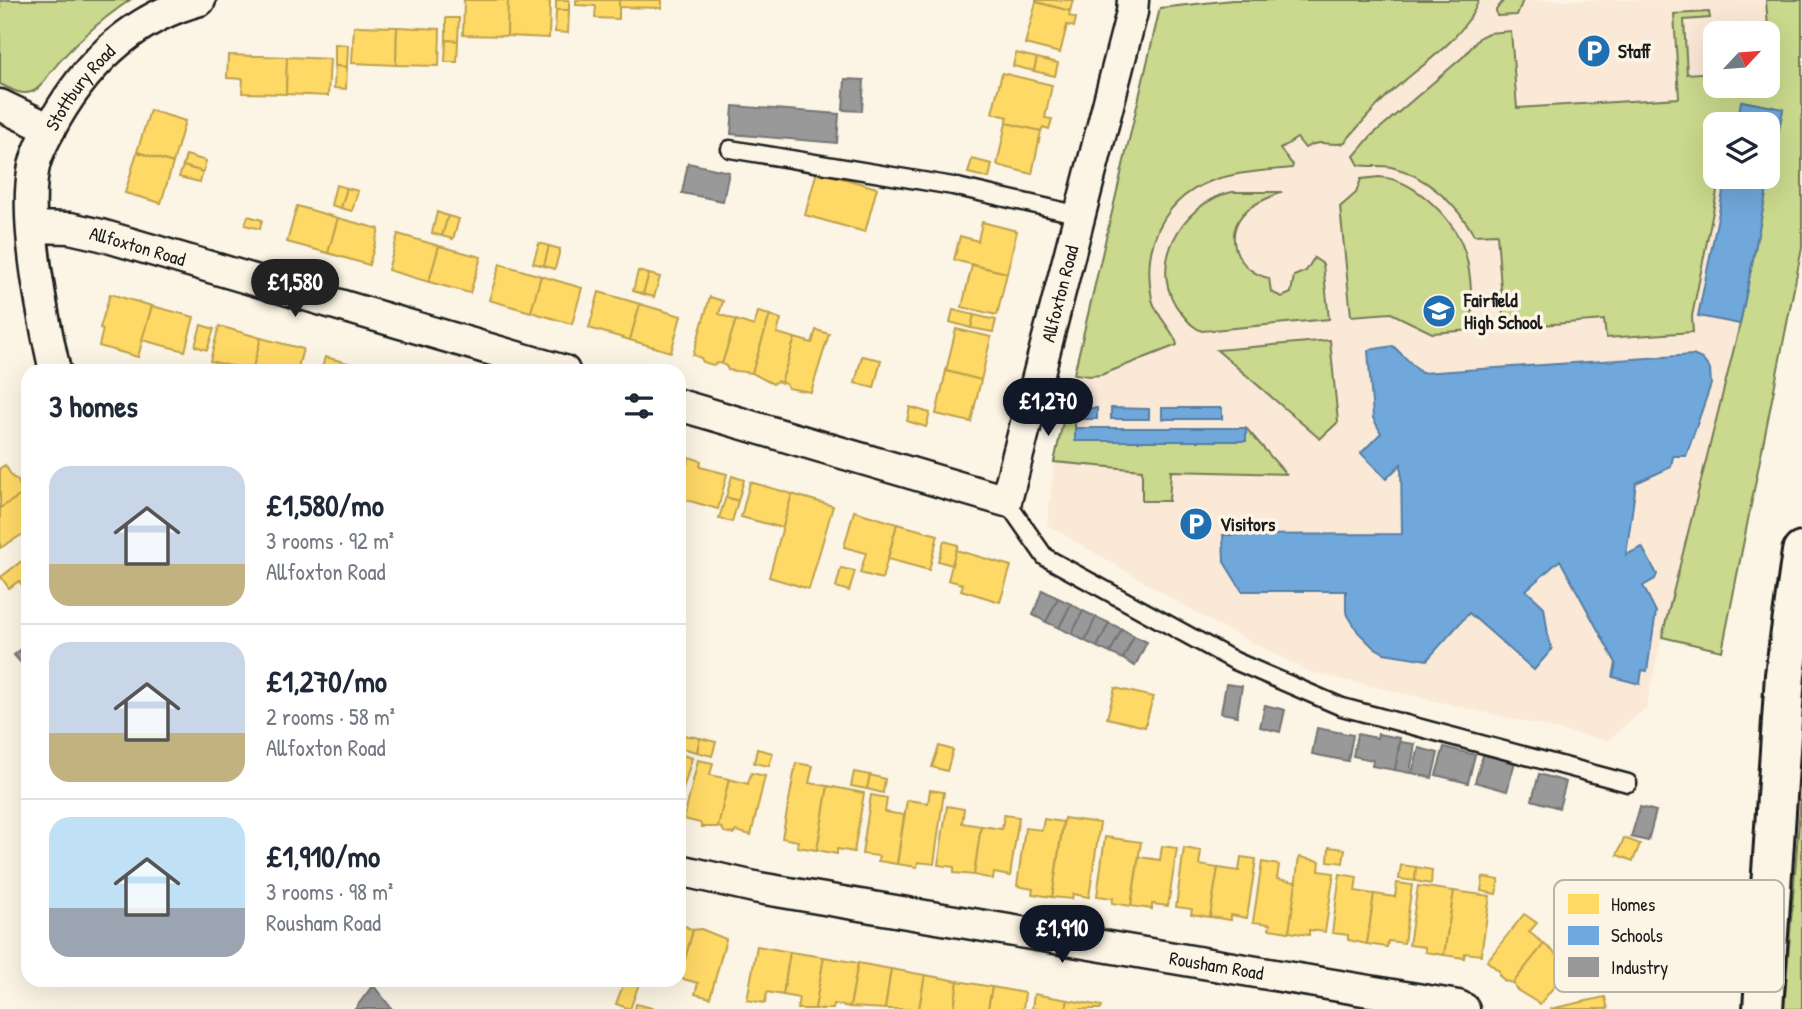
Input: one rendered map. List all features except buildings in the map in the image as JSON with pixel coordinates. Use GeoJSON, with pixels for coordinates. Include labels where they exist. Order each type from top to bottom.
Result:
{"type":"FeatureCollection","features":[{"type":"Feature","properties":{"kind":"main road"},"geometry":{"type":"LineString","coordinates":[[1771,880],[1785,675],[1802,552]]}},
{"type":"Feature","properties":{"kind":"street","name":"Stottbury Road"},"geometry":{"type":"LineString","coordinates":[[32,227],[34,166],[50,129],[85,73],[144,24],[166,12],[200,0]]}},
{"type":"Feature","properties":{"kind":"street","name":"Allfoxton Road"},"geometry":{"type":"LineString","coordinates":[[1006,501],[1133,0]]}},
{"type":"Feature","properties":{"kind":"street"},"geometry":{"type":"LineString","coordinates":[[0,105],[50,129]]}},
{"type":"Feature","properties":{"kind":"street"},"geometry":{"type":"LineString","coordinates":[[32,227],[54,364]]}},
{"type":"Feature","properties":{"kind":"street","name":"Allfoxton Road"},"geometry":{"type":"LineString","coordinates":[[32,227],[70,228],[101,235],[540,364]]}},
{"type":"Feature","properties":{"kind":"street"},"geometry":{"type":"LineString","coordinates":[[686,407],[1006,501]]}},
{"type":"Feature","properties":{"kind":"street","name":"Rousham Road"},"geometry":{"type":"LineString","coordinates":[[686,872],[759,888],[1431,1001],[1464,1009]]}},
{"type":"Feature","properties":{"kind":"lane"},"geometry":{"type":"LineString","coordinates":[[730,149],[953,186],[1080,215]]}},
{"type":"Feature","properties":{"kind":"lane"},"geometry":{"type":"LineString","coordinates":[[1006,501],[1045,557],[1235,661],[1342,707],[1628,783]]}},
{"type":"Feature","properties":{"kind":"shaded area","name":"Fairfield High School"},"geometry":{"type":"Polygon","coordinates":[[[1229,0],[1802,0],[1802,248],[1722,651],[1662,637],[1646,708],[1607,741],[1310,672],[1219,626],[1047,525],[1054,462],[1160,8],[1229,0]]]}},
{"type":"Feature","properties":{"kind":"green space"},"geometry":{"type":"Polygon","coordinates":[[[130,0],[77,43],[39,87],[23,93],[0,84],[0,1],[130,0]]]}},
{"type":"Feature","properties":{"kind":"green space"},"geometry":{"type":"Polygon","coordinates":[[[1232,0],[1479,0],[1472,15],[1452,40],[1389,94],[1344,143],[1320,143],[1305,148],[1297,138],[1280,149],[1293,165],[1292,168],[1240,174],[1211,181],[1177,203],[1164,218],[1156,236],[1149,276],[1154,306],[1177,345],[1101,375],[1074,374],[1160,8],[1232,0]]]}},
{"type":"Feature","properties":{"kind":"green space"},"geometry":{"type":"Polygon","coordinates":[[[1504,0],[1523,0],[1517,15],[1497,16],[1496,10],[1504,0]]]}},
{"type":"Feature","properties":{"kind":"green space"},"geometry":{"type":"Polygon","coordinates":[[[1766,0],[1802,0],[1802,248],[1722,651],[1662,637],[1740,324],[1767,189],[1780,189],[1780,124],[1783,109],[1742,101],[1740,112],[1703,112],[1703,189],[1718,189],[1692,316],[1693,332],[1606,338],[1604,320],[1504,328],[1497,234],[1474,235],[1459,213],[1428,184],[1391,167],[1359,165],[1354,156],[1371,136],[1464,56],[1480,37],[1488,33],[1511,31],[1517,108],[1679,98],[1674,14],[1709,12],[1710,18],[1684,20],[1687,74],[1703,73],[1703,98],[1780,98],[1780,21],[1768,21],[1766,0]]]}},
{"type":"Feature","properties":{"kind":"green space"},"geometry":{"type":"Polygon","coordinates":[[[1379,177],[1398,181],[1416,191],[1454,228],[1470,274],[1473,330],[1432,333],[1391,313],[1351,316],[1340,207],[1356,193],[1361,179],[1379,177]]]}},
{"type":"Feature","properties":{"kind":"green space"},"geometry":{"type":"Polygon","coordinates":[[[1232,192],[1282,192],[1247,210],[1239,220],[1234,240],[1236,251],[1249,268],[1269,278],[1271,292],[1282,297],[1291,293],[1294,276],[1306,271],[1314,258],[1323,264],[1329,319],[1202,331],[1182,314],[1171,297],[1166,278],[1167,259],[1173,241],[1183,224],[1197,210],[1213,199],[1232,192]]]}},
{"type":"Feature","properties":{"kind":"green space"},"geometry":{"type":"Polygon","coordinates":[[[1330,340],[1338,422],[1320,439],[1217,350],[1330,340]]]}},
{"type":"Feature","properties":{"kind":"green space"},"geometry":{"type":"Polygon","coordinates":[[[1067,404],[1075,408],[1075,441],[1246,441],[1246,428],[1286,474],[1171,471],[1169,501],[1142,501],[1142,470],[1054,462],[1067,404]]]}},
{"type":"Feature","properties":{"kind":"green space"},"geometry":{"type":"Polygon","coordinates":[[[1802,784],[1802,1009],[1784,1009],[1802,784]]]}},
{"type":"Feature","properties":{"kind":"place","name":"Staff"},"geometry":{"type":"Point","coordinates":[1594,51]}},
{"type":"Feature","properties":{"kind":"place","name":"Fairfield High School"},"geometry":{"type":"Point","coordinates":[1439,311]}},
{"type":"Feature","properties":{"kind":"place","name":"Visitors"},"geometry":{"type":"Point","coordinates":[1196,524]}}]}
